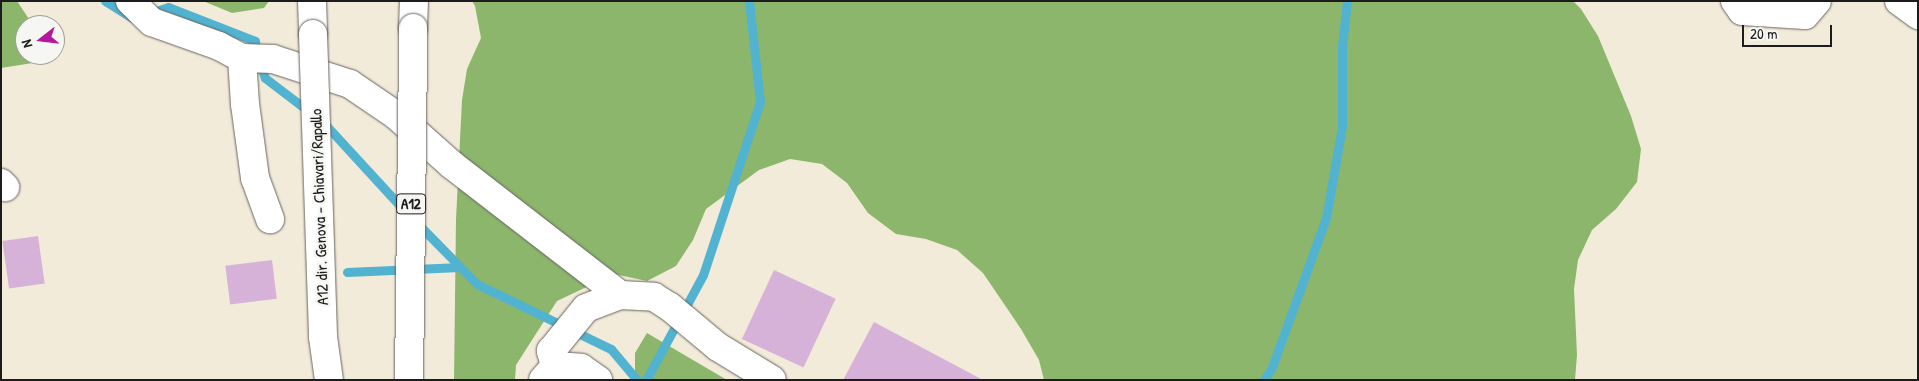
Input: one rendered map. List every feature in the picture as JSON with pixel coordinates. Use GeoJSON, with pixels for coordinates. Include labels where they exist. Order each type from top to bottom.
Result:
{"type":"FeatureCollection","features":[{"type":"Feature","properties":{"kind":"main road"},"geometry":{"type":"LineString","coordinates":[[130,1],[152,22],[219,46],[242,58],[273,59],[350,84],[397,116],[452,165],[620,295]]}},
{"type":"Feature","properties":{"kind":"main road","name":"A12 dir. Genova - Chiavari/Rapallo"},"geometry":{"type":"LineString","coordinates":[[312,1],[323,337],[329,380]]}},
{"type":"Feature","properties":{"kind":"main road","name":"A12"},"geometry":{"type":"LineString","coordinates":[[409,380],[414,1]]}},
{"type":"Feature","properties":{"kind":"main road"},"geometry":{"type":"LineString","coordinates":[[1735,1],[1742,12],[1805,15],[1817,1]]}},
{"type":"Feature","properties":{"kind":"main road"},"geometry":{"type":"LineString","coordinates":[[1899,1],[1918,15]]}},
{"type":"Feature","properties":{"kind":"main road"},"geometry":{"type":"LineString","coordinates":[[242,58],[245,104],[255,178],[270,219]]}},
{"type":"Feature","properties":{"kind":"main road"},"geometry":{"type":"LineString","coordinates":[[598,380],[581,368],[549,373],[551,351],[586,308],[620,295],[654,297],[670,307],[718,347],[772,380]]}},
{"type":"Feature","properties":{"kind":"green space"},"geometry":{"type":"Polygon","coordinates":[[[1,1],[17,1],[26,15],[15,15],[15,65],[20,65],[1,68],[1,1]]]}},
{"type":"Feature","properties":{"kind":"green space"},"geometry":{"type":"Polygon","coordinates":[[[203,1],[269,1],[264,8],[232,13],[203,1]]]}},
{"type":"Feature","properties":{"kind":"green space"},"geometry":{"type":"Polygon","coordinates":[[[472,1],[1573,1],[1581,9],[1598,36],[1631,116],[1641,149],[1637,182],[1616,209],[1592,230],[1578,260],[1574,289],[1577,355],[1575,380],[1044,380],[1039,360],[1021,329],[983,273],[957,250],[926,239],[896,234],[868,213],[847,183],[822,164],[790,159],[759,170],[706,209],[693,240],[676,266],[647,281],[614,274],[557,301],[516,365],[515,380],[454,380],[456,219],[462,100],[467,69],[481,38],[475,6],[472,1]]]}},
{"type":"Feature","properties":{"kind":"green space"},"geometry":{"type":"Polygon","coordinates":[[[647,333],[727,380],[635,380],[635,353],[647,333]]]}},
{"type":"Feature","properties":{"kind":"building"},"geometry":{"type":"Polygon","coordinates":[[[38,236],[45,284],[9,289],[2,241],[38,236]]]}},
{"type":"Feature","properties":{"kind":"building"},"geometry":{"type":"Polygon","coordinates":[[[272,260],[277,299],[230,304],[225,266],[272,260]]]}},
{"type":"Feature","properties":{"kind":"building"},"geometry":{"type":"Polygon","coordinates":[[[774,270],[836,299],[804,368],[742,339],[774,270]]]}},
{"type":"Feature","properties":{"kind":"building"},"geometry":{"type":"Polygon","coordinates":[[[874,322],[983,380],[843,380],[874,322]]]}},
{"type":"Feature","properties":{"kind":"waterway"},"geometry":{"type":"LineString","coordinates":[[105,1],[131,17]]}},
{"type":"Feature","properties":{"kind":"waterway"},"geometry":{"type":"LineString","coordinates":[[646,380],[703,275],[760,102],[749,1]]}},
{"type":"Feature","properties":{"kind":"waterway"},"geometry":{"type":"LineString","coordinates":[[1264,380],[1272,367],[1326,218],[1342,126],[1342,46],[1347,1]]}},
{"type":"Feature","properties":{"kind":"waterway"},"geometry":{"type":"LineString","coordinates":[[156,11],[168,7],[255,41],[256,47]]}},
{"type":"Feature","properties":{"kind":"waterway"},"geometry":{"type":"LineString","coordinates":[[262,69],[265,78],[311,113]]}},
{"type":"Feature","properties":{"kind":"waterway"},"geometry":{"type":"LineString","coordinates":[[323,122],[404,210]]}},
{"type":"Feature","properties":{"kind":"waterway"},"geometry":{"type":"LineString","coordinates":[[417,223],[477,284],[611,349],[637,380]]}},
{"type":"Feature","properties":{"kind":"waterway"},"geometry":{"type":"LineString","coordinates":[[347,272],[460,267]]}}]}
